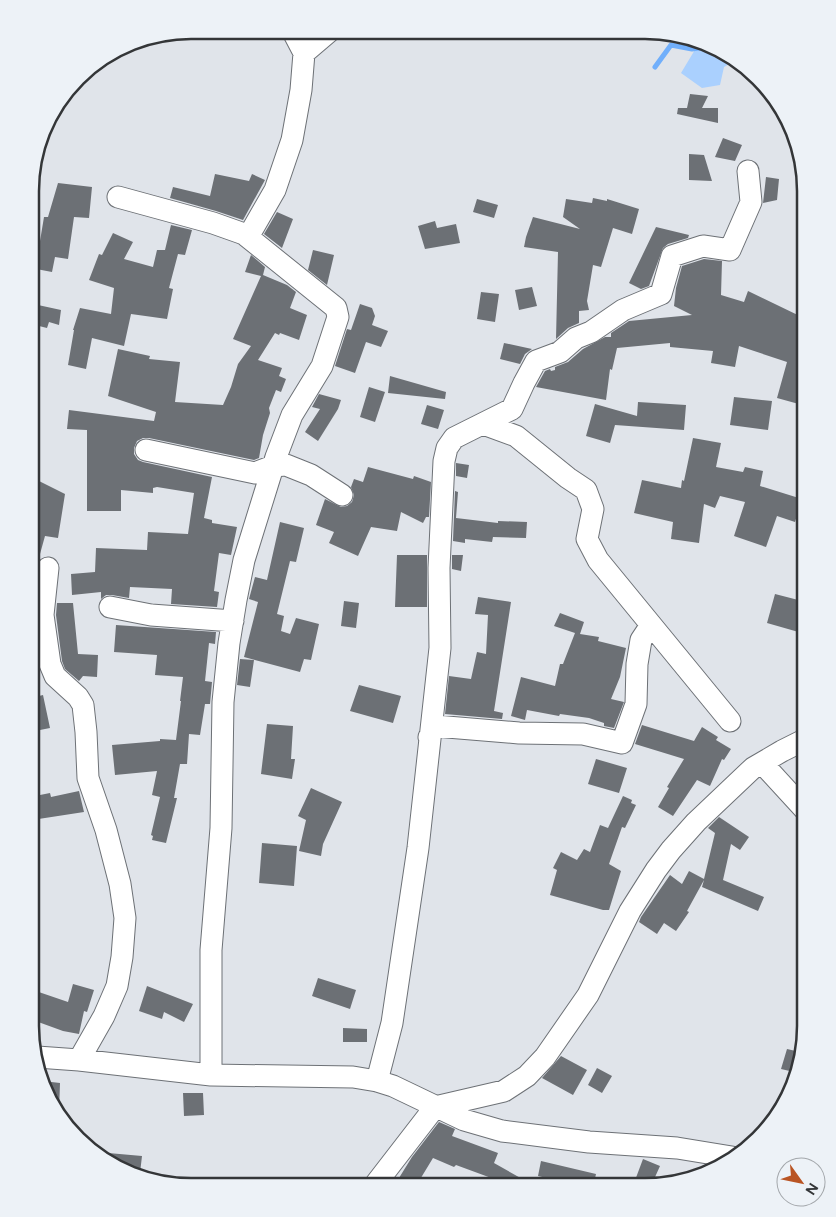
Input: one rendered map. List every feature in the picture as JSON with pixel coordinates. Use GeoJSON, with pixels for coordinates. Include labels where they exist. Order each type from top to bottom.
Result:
{"type":"FeatureCollection","features":[{"type":"Feature","properties":{"kind":"street"},"geometry":{"type":"LineString","coordinates":[[248,237],[275,190],[292,140],[304,53],[297,39]]}},
{"type":"Feature","properties":{"kind":"street"},"geometry":{"type":"LineString","coordinates":[[304,53],[320,39]]}},
{"type":"Feature","properties":{"kind":"street"},"geometry":{"type":"LineString","coordinates":[[377,1081],[392,1024],[418,848],[440,648],[439,568],[444,461],[447,448],[454,438],[512,409],[536,361],[560,352],[576,338],[591,332],[623,310],[661,294],[672,256],[703,246],[730,250],[750,202],[748,171]]}},
{"type":"Feature","properties":{"kind":"street"},"geometry":{"type":"LineString","coordinates":[[118,197],[213,223],[244,234],[336,308],[338,317],[322,366],[292,415],[273,466],[244,560],[233,622],[223,702],[221,828],[211,950],[211,1075]]}},
{"type":"Feature","properties":{"kind":"street"},"geometry":{"type":"LineString","coordinates":[[483,424],[516,436],[586,490],[593,509],[587,539],[598,560],[730,721]]}},
{"type":"Feature","properties":{"kind":"street"},"geometry":{"type":"LineString","coordinates":[[146,450],[255,473],[273,466],[286,465],[311,475],[342,495]]}},
{"type":"Feature","properties":{"kind":"street"},"geometry":{"type":"LineString","coordinates":[[48,568],[44,615],[50,664],[55,676],[78,697],[83,705],[88,778],[106,830],[120,884],[125,918],[122,957],[117,986],[104,1016],[79,1060]]}},
{"type":"Feature","properties":{"kind":"street"},"geometry":{"type":"LineString","coordinates":[[110,607],[150,614],[233,622]]}},
{"type":"Feature","properties":{"kind":"street"},"geometry":{"type":"LineString","coordinates":[[429,737],[435,726],[519,733],[583,734],[622,743],[636,704],[637,664],[641,640],[651,625]]}},
{"type":"Feature","properties":{"kind":"street"},"geometry":{"type":"LineString","coordinates":[[380,1178],[434,1107],[504,1091],[527,1076],[545,1057],[588,995],[630,912],[656,870],[696,822],[753,768],[797,744]]}},
{"type":"Feature","properties":{"kind":"street"},"geometry":{"type":"LineString","coordinates":[[762,763],[797,801]]}},
{"type":"Feature","properties":{"kind":"street"},"geometry":{"type":"LineString","coordinates":[[42,1057],[211,1075],[353,1077],[377,1081],[412,1095],[464,1120],[502,1131],[589,1142],[677,1148],[725,1156]]}},
{"type":"Feature","properties":{"kind":"shaded area"},"geometry":{"type":"Polygon","coordinates":[[[696,48],[704,50],[729,64],[724,67],[720,85],[702,88],[681,73],[696,48]]]}},
{"type":"Feature","properties":{"kind":"building"},"geometry":{"type":"Polygon","coordinates":[[[690,94],[708,96],[702,108],[718,108],[718,123],[677,114],[678,108],[687,108],[690,94]]]}},
{"type":"Feature","properties":{"kind":"building"},"geometry":{"type":"Polygon","coordinates":[[[723,138],[742,145],[735,161],[715,157],[723,138]]]}},
{"type":"Feature","properties":{"kind":"building"},"geometry":{"type":"Polygon","coordinates":[[[689,154],[704,155],[712,181],[689,180],[689,154]]]}},
{"type":"Feature","properties":{"kind":"building"},"geometry":{"type":"Polygon","coordinates":[[[215,174],[249,181],[252,174],[265,180],[243,220],[170,198],[173,187],[210,196],[215,174]]]}},
{"type":"Feature","properties":{"kind":"building"},"geometry":{"type":"Polygon","coordinates":[[[766,177],[779,179],[777,200],[763,203],[766,177]]]}},
{"type":"Feature","properties":{"kind":"building"},"geometry":{"type":"Polygon","coordinates":[[[58,183],[92,187],[89,218],[74,217],[68,259],[55,257],[52,272],[39,270],[39,241],[44,217],[48,217],[58,183]]]}},
{"type":"Feature","properties":{"kind":"building"},"geometry":{"type":"Polygon","coordinates":[[[593,198],[607,201],[607,199],[639,209],[632,234],[613,228],[601,267],[593,265],[587,301],[589,310],[579,311],[579,323],[568,328],[556,339],[558,252],[524,247],[526,237],[533,217],[580,229],[563,217],[566,199],[592,203],[593,198]]]}},
{"type":"Feature","properties":{"kind":"building"},"geometry":{"type":"Polygon","coordinates":[[[477,199],[498,205],[494,218],[473,212],[477,199]]]}},
{"type":"Feature","properties":{"kind":"building"},"geometry":{"type":"Polygon","coordinates":[[[277,212],[293,219],[282,248],[264,234],[277,212]]]}},
{"type":"Feature","properties":{"kind":"building"},"geometry":{"type":"Polygon","coordinates":[[[435,221],[437,228],[456,224],[460,243],[425,249],[418,226],[435,221]]]}},
{"type":"Feature","properties":{"kind":"building"},"geometry":{"type":"Polygon","coordinates":[[[171,225],[192,230],[185,255],[178,254],[169,288],[173,289],[167,319],[131,314],[124,346],[92,338],[86,369],[68,365],[73,330],[80,308],[111,314],[114,288],[89,280],[99,254],[102,255],[113,233],[133,242],[124,259],[153,267],[157,250],[165,250],[171,225]]]}},
{"type":"Feature","properties":{"kind":"building"},"geometry":{"type":"Polygon","coordinates":[[[656,227],[689,235],[688,238],[668,244],[663,248],[649,286],[641,289],[629,283],[656,227]]]}},
{"type":"Feature","properties":{"kind":"building"},"geometry":{"type":"Polygon","coordinates":[[[313,250],[334,255],[327,285],[308,270],[313,250]]]}},
{"type":"Feature","properties":{"kind":"building"},"geometry":{"type":"Polygon","coordinates":[[[251,255],[265,267],[263,275],[287,285],[296,292],[290,308],[307,315],[299,340],[275,333],[258,360],[282,368],[279,376],[286,379],[281,392],[276,390],[269,408],[270,413],[263,435],[259,458],[254,460],[149,438],[137,441],[134,448],[134,454],[138,460],[143,462],[212,477],[204,518],[212,520],[212,523],[237,527],[231,555],[219,553],[214,591],[219,592],[217,607],[171,604],[172,589],[130,587],[129,598],[106,595],[101,599],[101,592],[72,595],[71,574],[95,572],[96,548],[147,550],[148,532],[188,534],[194,493],[157,487],[153,488],[153,493],[121,490],[121,511],[87,511],[87,430],[67,429],[69,410],[154,421],[156,412],[108,396],[118,349],[150,356],[149,359],[180,362],[175,402],[223,405],[238,364],[251,346],[233,339],[261,276],[245,272],[251,255]]]}},
{"type":"Feature","properties":{"kind":"building"},"geometry":{"type":"Polygon","coordinates":[[[704,259],[722,261],[721,295],[744,302],[748,291],[797,315],[797,404],[777,398],[787,362],[739,346],[735,367],[711,363],[713,351],[670,347],[670,343],[617,348],[612,370],[610,369],[606,400],[536,387],[545,371],[555,370],[555,367],[568,362],[583,349],[605,337],[611,337],[611,333],[629,321],[692,315],[674,306],[676,288],[682,266],[704,259]]]}},
{"type":"Feature","properties":{"kind":"building"},"geometry":{"type":"Polygon","coordinates":[[[532,287],[537,306],[519,310],[515,290],[532,287]]]}},
{"type":"Feature","properties":{"kind":"building"},"geometry":{"type":"Polygon","coordinates":[[[481,292],[499,294],[495,322],[477,319],[481,292]]]}},
{"type":"Feature","properties":{"kind":"building"},"geometry":{"type":"Polygon","coordinates":[[[360,304],[372,308],[375,316],[372,325],[388,331],[381,347],[366,342],[355,373],[335,366],[347,329],[351,330],[360,304]]]}},
{"type":"Feature","properties":{"kind":"building"},"geometry":{"type":"Polygon","coordinates":[[[39,305],[61,310],[59,325],[49,322],[47,328],[39,326],[39,305]]]}},
{"type":"Feature","properties":{"kind":"building"},"geometry":{"type":"Polygon","coordinates":[[[504,343],[532,349],[525,354],[520,364],[500,359],[504,343]]]}},
{"type":"Feature","properties":{"kind":"building"},"geometry":{"type":"Polygon","coordinates":[[[390,376],[446,392],[445,399],[388,393],[390,376]]]}},
{"type":"Feature","properties":{"kind":"building"},"geometry":{"type":"Polygon","coordinates":[[[369,387],[385,392],[375,422],[360,417],[369,387]]]}},
{"type":"Feature","properties":{"kind":"building"},"geometry":{"type":"Polygon","coordinates":[[[319,394],[341,400],[338,409],[318,441],[305,432],[320,409],[312,407],[319,394]]]}},
{"type":"Feature","properties":{"kind":"building"},"geometry":{"type":"Polygon","coordinates":[[[734,397],[772,401],[768,430],[730,425],[734,397]]]}},
{"type":"Feature","properties":{"kind":"building"},"geometry":{"type":"Polygon","coordinates":[[[638,402],[686,405],[684,430],[615,425],[610,443],[586,436],[595,404],[637,416],[638,402]]]}},
{"type":"Feature","properties":{"kind":"building"},"geometry":{"type":"Polygon","coordinates":[[[427,405],[444,410],[438,429],[421,424],[427,405]]]}},
{"type":"Feature","properties":{"kind":"building"},"geometry":{"type":"Polygon","coordinates":[[[693,438],[721,443],[716,467],[743,472],[745,467],[763,471],[760,486],[797,497],[795,522],[777,516],[766,547],[734,536],[745,502],[720,496],[715,508],[704,504],[699,543],[671,539],[673,522],[634,513],[642,480],[681,488],[682,480],[684,481],[693,438]]]}},
{"type":"Feature","properties":{"kind":"building"},"geometry":{"type":"Polygon","coordinates":[[[456,463],[469,465],[467,478],[456,476],[456,463]]]}},
{"type":"Feature","properties":{"kind":"building"},"geometry":{"type":"Polygon","coordinates":[[[368,467],[413,479],[414,476],[431,482],[429,517],[426,517],[423,523],[401,512],[397,531],[371,527],[358,556],[329,543],[334,532],[316,525],[325,499],[341,507],[347,506],[352,502],[354,495],[351,487],[354,479],[363,482],[368,467]]]}},
{"type":"Feature","properties":{"kind":"building"},"geometry":{"type":"Polygon","coordinates":[[[39,481],[65,494],[58,538],[45,536],[39,558],[39,481]]]}},
{"type":"Feature","properties":{"kind":"building"},"geometry":{"type":"Polygon","coordinates":[[[455,491],[458,492],[456,518],[498,523],[498,521],[527,522],[526,538],[493,537],[492,542],[465,539],[465,543],[453,541],[455,491]]]}},
{"type":"Feature","properties":{"kind":"building"},"geometry":{"type":"Polygon","coordinates":[[[280,522],[304,528],[296,562],[290,561],[277,614],[284,616],[281,631],[290,634],[296,618],[319,624],[311,660],[304,659],[300,672],[244,657],[258,602],[249,599],[255,577],[267,580],[280,522]]]}},
{"type":"Feature","properties":{"kind":"building"},"geometry":{"type":"Polygon","coordinates":[[[397,555],[427,555],[427,607],[395,607],[397,555]]]}},
{"type":"Feature","properties":{"kind":"building"},"geometry":{"type":"Polygon","coordinates":[[[452,555],[463,555],[461,571],[452,569],[452,555]]]}},
{"type":"Feature","properties":{"kind":"building"},"geometry":{"type":"Polygon","coordinates":[[[775,594],[797,600],[797,632],[767,623],[775,594]]]}},
{"type":"Feature","properties":{"kind":"building"},"geometry":{"type":"Polygon","coordinates":[[[478,597],[511,602],[494,711],[503,713],[502,719],[445,714],[449,676],[471,679],[477,652],[486,654],[488,615],[475,614],[478,597]]]}},
{"type":"Feature","properties":{"kind":"building"},"geometry":{"type":"Polygon","coordinates":[[[344,601],[359,603],[356,628],[341,626],[344,601]]]}},
{"type":"Feature","properties":{"kind":"building"},"geometry":{"type":"Polygon","coordinates":[[[57,603],[73,603],[78,654],[98,655],[97,677],[83,676],[79,681],[65,669],[62,661],[56,615],[57,603]]]}},
{"type":"Feature","properties":{"kind":"building"},"geometry":{"type":"Polygon","coordinates":[[[560,613],[584,622],[580,634],[599,637],[598,641],[626,648],[620,677],[611,699],[624,702],[614,728],[604,726],[604,723],[589,718],[560,714],[559,716],[527,710],[525,720],[511,716],[521,677],[555,686],[560,664],[563,664],[575,633],[554,626],[560,613]]]}},
{"type":"Feature","properties":{"kind":"building"},"geometry":{"type":"Polygon","coordinates":[[[116,625],[216,632],[215,644],[209,643],[205,681],[212,682],[210,704],[205,704],[200,735],[189,734],[187,764],[180,764],[174,798],[177,798],[166,843],[152,840],[153,836],[151,835],[160,797],[152,795],[157,771],[115,775],[112,745],[160,741],[160,739],[176,740],[183,677],[155,675],[157,655],[114,652],[116,625]]]}},
{"type":"Feature","properties":{"kind":"building"},"geometry":{"type":"Polygon","coordinates":[[[240,659],[254,660],[250,687],[237,685],[240,659]]]}},
{"type":"Feature","properties":{"kind":"building"},"geometry":{"type":"Polygon","coordinates":[[[359,685],[401,696],[393,723],[350,711],[359,685]]]}},
{"type":"Feature","properties":{"kind":"building"},"geometry":{"type":"Polygon","coordinates":[[[43,695],[50,728],[39,730],[39,696],[43,695]]]}},
{"type":"Feature","properties":{"kind":"building"},"geometry":{"type":"Polygon","coordinates":[[[267,724],[293,726],[291,759],[295,759],[292,779],[261,774],[267,724]]]}},
{"type":"Feature","properties":{"kind":"building"},"geometry":{"type":"Polygon","coordinates":[[[642,725],[694,741],[702,727],[718,737],[716,740],[731,749],[724,760],[722,759],[710,786],[697,780],[673,816],[658,807],[669,788],[667,787],[684,759],[635,744],[642,725]]]}},
{"type":"Feature","properties":{"kind":"building"},"geometry":{"type":"Polygon","coordinates":[[[596,759],[627,768],[619,793],[588,784],[596,759]]]}},
{"type":"Feature","properties":{"kind":"building"},"geometry":{"type":"Polygon","coordinates":[[[311,788],[342,802],[323,844],[321,856],[299,851],[306,820],[298,816],[311,788]]]}},
{"type":"Feature","properties":{"kind":"building"},"geometry":{"type":"Polygon","coordinates":[[[79,791],[84,812],[39,819],[39,795],[50,793],[51,797],[79,791]]]}},
{"type":"Feature","properties":{"kind":"building"},"geometry":{"type":"Polygon","coordinates":[[[623,796],[632,800],[631,803],[636,805],[625,828],[622,827],[609,864],[621,871],[609,910],[550,895],[557,870],[553,868],[561,852],[577,860],[584,849],[590,852],[600,825],[608,828],[623,796]]]}},
{"type":"Feature","properties":{"kind":"building"},"geometry":{"type":"Polygon","coordinates":[[[719,817],[749,837],[740,850],[731,844],[723,880],[764,897],[758,911],[702,887],[704,880],[687,911],[689,912],[676,931],[664,923],[657,934],[639,922],[641,917],[670,875],[682,884],[689,871],[704,879],[715,833],[708,828],[719,817]]]}},
{"type":"Feature","properties":{"kind":"building"},"geometry":{"type":"Polygon","coordinates":[[[262,843],[297,846],[294,886],[259,883],[262,843]]]}},
{"type":"Feature","properties":{"kind":"building"},"geometry":{"type":"Polygon","coordinates":[[[318,978],[356,990],[350,1009],[312,996],[318,978]]]}},
{"type":"Feature","properties":{"kind":"building"},"geometry":{"type":"Polygon","coordinates":[[[73,984],[94,990],[87,1012],[84,1011],[79,1034],[63,1031],[39,1022],[39,992],[68,1002],[73,984]]]}},
{"type":"Feature","properties":{"kind":"building"},"geometry":{"type":"Polygon","coordinates":[[[147,986],[193,1004],[184,1022],[164,1012],[162,1019],[139,1011],[147,986]]]}},
{"type":"Feature","properties":{"kind":"building"},"geometry":{"type":"Polygon","coordinates":[[[343,1028],[367,1029],[367,1042],[343,1042],[343,1028]]]}},
{"type":"Feature","properties":{"kind":"building"},"geometry":{"type":"Polygon","coordinates":[[[787,1049],[795,1051],[790,1071],[781,1069],[787,1049]]]}},
{"type":"Feature","properties":{"kind":"building"},"geometry":{"type":"Polygon","coordinates":[[[561,1056],[587,1070],[573,1095],[542,1078],[561,1056]]]}},
{"type":"Feature","properties":{"kind":"building"},"geometry":{"type":"Polygon","coordinates":[[[597,1068],[612,1076],[602,1093],[588,1085],[597,1068]]]}},
{"type":"Feature","properties":{"kind":"building"},"geometry":{"type":"Polygon","coordinates":[[[49,1082],[60,1083],[59,1103],[49,1082]]]}},
{"type":"Feature","properties":{"kind":"building"},"geometry":{"type":"Polygon","coordinates":[[[183,1093],[203,1093],[204,1115],[184,1116],[183,1093]]]}},
{"type":"Feature","properties":{"kind":"building"},"geometry":{"type":"Polygon","coordinates":[[[439,1122],[455,1129],[452,1136],[498,1153],[494,1163],[521,1178],[491,1178],[456,1165],[454,1167],[433,1158],[421,1178],[399,1178],[412,1157],[439,1122]]]}},
{"type":"Feature","properties":{"kind":"building"},"geometry":{"type":"Polygon","coordinates":[[[107,1153],[142,1156],[140,1170],[107,1153]]]}},
{"type":"Feature","properties":{"kind":"building"},"geometry":{"type":"Polygon","coordinates":[[[643,1159],[660,1166],[655,1178],[636,1178],[643,1159]]]}},
{"type":"Feature","properties":{"kind":"building"},"geometry":{"type":"Polygon","coordinates":[[[541,1161],[596,1174],[595,1178],[547,1178],[538,1176],[541,1161]]]}},
{"type":"Feature","properties":{"kind":"waterway"},"geometry":{"type":"LineString","coordinates":[[655,67],[671,45],[692,49],[698,48]]}}]}
